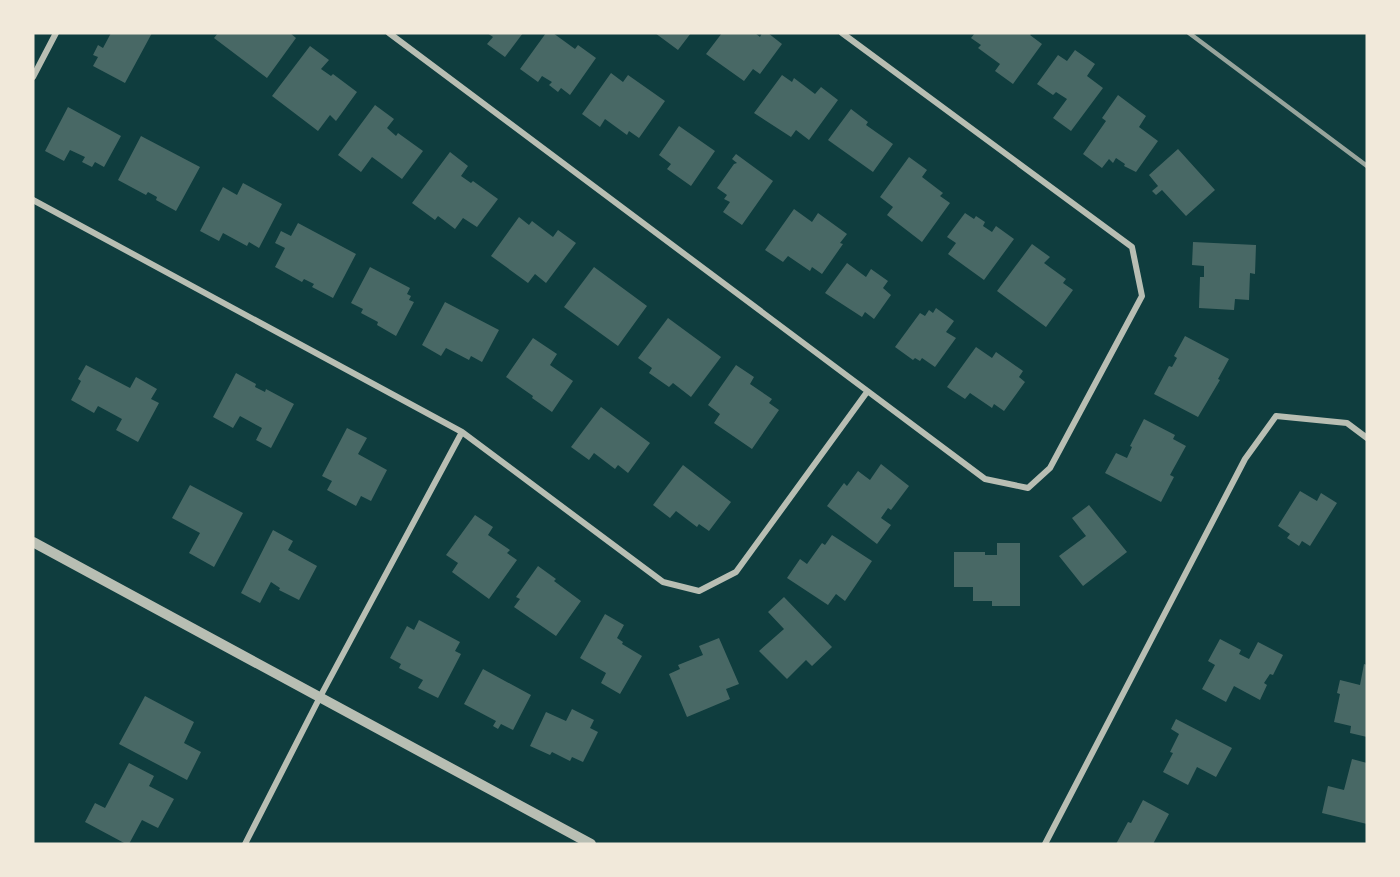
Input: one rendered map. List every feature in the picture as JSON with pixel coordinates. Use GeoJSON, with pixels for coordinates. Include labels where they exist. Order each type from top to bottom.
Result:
{"type":"FeatureCollection","features":[{"type":"Feature","properties":{"kind":"street"},"geometry":{"type":"LineString","coordinates":[[33,77],[56,33]]}},
{"type":"Feature","properties":{"kind":"street"},"geometry":{"type":"LineString","coordinates":[[389,33],[985,479],[1028,488],[1050,468],[1142,296],[1132,247],[842,33]]}},
{"type":"Feature","properties":{"kind":"street"},"geometry":{"type":"LineString","coordinates":[[33,200],[462,432],[663,582],[699,591],[736,572],[867,392]]}},
{"type":"Feature","properties":{"kind":"street"},"geometry":{"type":"LineString","coordinates":[[1045,844],[1245,459],[1276,416],[1347,423],[1367,438]]}},
{"type":"Feature","properties":{"kind":"street"},"geometry":{"type":"LineString","coordinates":[[245,844],[462,432]]}},
{"type":"Feature","properties":{"kind":"street"},"geometry":{"type":"LineString","coordinates":[[33,542],[591,844]]}},
{"type":"Feature","properties":{"kind":"building"},"geometry":{"type":"Polygon","coordinates":[[[111,33],[152,33],[125,83],[93,66],[98,57],[93,55],[98,45],[103,48],[111,33]]]}},
{"type":"Feature","properties":{"kind":"building"},"geometry":{"type":"Polygon","coordinates":[[[218,33],[290,33],[296,38],[267,78],[214,38],[218,33]]]}},
{"type":"Feature","properties":{"kind":"building"},"geometry":{"type":"Polygon","coordinates":[[[487,33],[523,33],[505,57],[487,44],[493,37],[487,33]]]}},
{"type":"Feature","properties":{"kind":"building"},"geometry":{"type":"Polygon","coordinates":[[[546,33],[553,33],[575,49],[578,45],[596,58],[570,95],[561,88],[558,92],[549,85],[552,82],[542,76],[538,82],[520,69],[546,33]]]}},
{"type":"Feature","properties":{"kind":"building"},"geometry":{"type":"Polygon","coordinates":[[[655,33],[691,33],[678,50],[655,33]]]}},
{"type":"Feature","properties":{"kind":"building"},"geometry":{"type":"Polygon","coordinates":[[[722,33],[755,33],[760,37],[762,33],[768,33],[782,44],[760,74],[753,69],[744,81],[706,54],[722,33]]]}},
{"type":"Feature","properties":{"kind":"building"},"geometry":{"type":"Polygon","coordinates":[[[975,33],[1032,33],[1030,35],[1042,44],[1013,84],[995,71],[1000,64],[978,48],[981,45],[971,38],[975,33]]]}},
{"type":"Feature","properties":{"kind":"building"},"geometry":{"type":"Polygon","coordinates":[[[310,46],[329,60],[321,69],[331,76],[333,74],[357,92],[336,121],[330,115],[318,131],[272,96],[310,46]]]}},
{"type":"Feature","properties":{"kind":"building"},"geometry":{"type":"Polygon","coordinates":[[[1075,50],[1095,64],[1087,76],[1103,88],[1071,131],[1053,118],[1067,99],[1056,92],[1053,95],[1037,84],[1058,55],[1067,61],[1075,50]]]}},
{"type":"Feature","properties":{"kind":"building"},"geometry":{"type":"Polygon","coordinates":[[[611,73],[623,82],[628,75],[665,101],[639,138],[629,131],[627,135],[605,119],[600,127],[582,114],[611,73]]]}},
{"type":"Feature","properties":{"kind":"building"},"geometry":{"type":"Polygon","coordinates":[[[782,75],[792,82],[794,78],[815,94],[821,87],[838,100],[809,140],[796,130],[791,137],[754,113],[782,75]]]}},
{"type":"Feature","properties":{"kind":"building"},"geometry":{"type":"Polygon","coordinates":[[[1118,95],[1146,116],[1139,127],[1158,141],[1136,172],[1124,166],[1125,164],[1116,158],[1113,163],[1109,159],[1102,168],[1083,154],[1106,121],[1102,118],[1118,95]]]}},
{"type":"Feature","properties":{"kind":"building"},"geometry":{"type":"Polygon","coordinates":[[[375,105],[394,119],[387,128],[396,136],[398,133],[423,151],[402,179],[372,157],[361,172],[338,155],[375,105]]]}},
{"type":"Feature","properties":{"kind":"building"},"geometry":{"type":"Polygon","coordinates":[[[68,107],[121,136],[104,167],[95,162],[92,167],[82,162],[85,157],[70,150],[64,161],[45,151],[68,107]]]}},
{"type":"Feature","properties":{"kind":"building"},"geometry":{"type":"Polygon","coordinates":[[[851,109],[868,122],[866,125],[893,144],[873,172],[828,140],[851,109]]]}},
{"type":"Feature","properties":{"kind":"building"},"geometry":{"type":"Polygon","coordinates":[[[679,126],[715,151],[691,186],[667,169],[671,164],[659,155],[679,126]]]}},
{"type":"Feature","properties":{"kind":"building"},"geometry":{"type":"Polygon","coordinates":[[[141,136],[200,167],[176,211],[156,200],[157,197],[148,192],[146,195],[118,180],[141,136]]]}},
{"type":"Feature","properties":{"kind":"building"},"geometry":{"type":"Polygon","coordinates":[[[1178,149],[1215,190],[1186,216],[1162,190],[1156,195],[1152,191],[1158,186],[1149,175],[1178,149]]]}},
{"type":"Feature","properties":{"kind":"building"},"geometry":{"type":"Polygon","coordinates":[[[450,152],[468,166],[461,176],[471,183],[473,181],[498,199],[477,227],[463,218],[455,229],[438,216],[435,220],[412,203],[450,152]]]}},
{"type":"Feature","properties":{"kind":"building"},"geometry":{"type":"Polygon","coordinates":[[[736,154],[773,181],[742,225],[723,212],[730,202],[724,199],[727,195],[717,188],[737,163],[732,159],[736,154]]]}},
{"type":"Feature","properties":{"kind":"building"},"geometry":{"type":"Polygon","coordinates":[[[909,157],[927,170],[922,177],[943,193],[940,196],[950,203],[922,242],[887,215],[893,207],[880,197],[909,157]]]}},
{"type":"Feature","properties":{"kind":"building"},"geometry":{"type":"Polygon","coordinates":[[[243,183],[282,204],[259,248],[249,242],[247,246],[223,233],[219,241],[200,231],[223,187],[237,195],[243,183]]]}},
{"type":"Feature","properties":{"kind":"building"},"geometry":{"type":"Polygon","coordinates":[[[794,209],[812,222],[818,213],[847,234],[840,243],[843,244],[822,274],[812,267],[810,271],[788,256],[783,262],[765,250],[794,209]]]}},
{"type":"Feature","properties":{"kind":"building"},"geometry":{"type":"Polygon","coordinates":[[[965,213],[985,222],[983,226],[992,232],[996,226],[1014,239],[984,280],[948,254],[956,243],[947,237],[965,213]]]}},
{"type":"Feature","properties":{"kind":"building"},"geometry":{"type":"Polygon","coordinates":[[[519,217],[529,225],[532,221],[553,237],[558,230],[576,243],[546,283],[535,274],[528,283],[491,256],[519,217]]]}},
{"type":"Feature","properties":{"kind":"building"},"geometry":{"type":"Polygon","coordinates":[[[298,223],[356,254],[333,298],[312,287],[314,284],[304,279],[302,282],[275,267],[285,248],[275,243],[281,231],[291,236],[298,223]]]}},
{"type":"Feature","properties":{"kind":"building"},"geometry":{"type":"Polygon","coordinates":[[[1193,242],[1256,245],[1255,274],[1250,273],[1249,300],[1235,299],[1234,310],[1199,308],[1200,277],[1204,277],[1204,266],[1192,265],[1193,242]]]}},
{"type":"Feature","properties":{"kind":"building"},"geometry":{"type":"Polygon","coordinates":[[[1032,244],[1050,257],[1044,263],[1066,279],[1063,283],[1073,290],[1046,327],[997,291],[1032,244]]]}},
{"type":"Feature","properties":{"kind":"building"},"geometry":{"type":"Polygon","coordinates":[[[847,263],[866,277],[871,269],[888,281],[883,288],[891,295],[874,319],[865,312],[862,317],[825,293],[847,263]]]}},
{"type":"Feature","properties":{"kind":"building"},"geometry":{"type":"Polygon","coordinates":[[[370,267],[410,288],[407,294],[411,296],[409,300],[414,302],[396,336],[377,325],[378,322],[361,313],[363,309],[351,303],[370,267]]]}},
{"type":"Feature","properties":{"kind":"building"},"geometry":{"type":"Polygon","coordinates":[[[594,267],[647,306],[618,346],[564,307],[594,267]]]}},
{"type":"Feature","properties":{"kind":"building"},"geometry":{"type":"Polygon","coordinates":[[[445,302],[499,330],[482,362],[471,356],[469,360],[446,348],[441,356],[422,345],[445,302]]]}},
{"type":"Feature","properties":{"kind":"building"},"geometry":{"type":"Polygon","coordinates":[[[936,308],[954,321],[946,332],[956,338],[935,367],[922,358],[920,361],[915,358],[913,360],[895,347],[920,313],[925,316],[929,310],[933,313],[936,308]]]}},
{"type":"Feature","properties":{"kind":"building"},"geometry":{"type":"Polygon","coordinates":[[[668,318],[721,357],[691,397],[673,383],[669,387],[649,373],[652,368],[638,358],[668,318]]]}},
{"type":"Feature","properties":{"kind":"building"},"geometry":{"type":"Polygon","coordinates":[[[1185,336],[1229,359],[1218,379],[1220,380],[1198,417],[1154,394],[1169,366],[1172,367],[1177,358],[1174,356],[1185,336]]]}},
{"type":"Feature","properties":{"kind":"building"},"geometry":{"type":"Polygon","coordinates":[[[533,338],[557,354],[550,365],[573,381],[552,412],[506,377],[533,338]]]}},
{"type":"Feature","properties":{"kind":"building"},"geometry":{"type":"Polygon","coordinates":[[[976,347],[992,358],[996,352],[1023,371],[1019,377],[1025,382],[1004,411],[994,404],[992,408],[970,393],[965,399],[947,387],[976,347]]]}},
{"type":"Feature","properties":{"kind":"building"},"geometry":{"type":"Polygon","coordinates":[[[86,365],[130,388],[136,377],[157,389],[151,399],[159,403],[138,442],[116,430],[122,419],[98,406],[94,413],[71,400],[81,381],[78,379],[86,365]]]}},
{"type":"Feature","properties":{"kind":"building"},"geometry":{"type":"Polygon","coordinates":[[[736,365],[754,377],[750,384],[772,399],[769,403],[779,410],[752,449],[714,423],[720,414],[708,405],[736,365]]]}},
{"type":"Feature","properties":{"kind":"building"},"geometry":{"type":"Polygon","coordinates":[[[236,373],[256,384],[255,387],[265,392],[266,389],[294,404],[271,448],[256,440],[262,428],[240,416],[233,428],[213,417],[236,373]]]}},
{"type":"Feature","properties":{"kind":"building"},"geometry":{"type":"Polygon","coordinates":[[[601,407],[650,443],[628,473],[618,465],[615,469],[594,453],[589,460],[571,447],[601,407]]]}},
{"type":"Feature","properties":{"kind":"building"},"geometry":{"type":"Polygon","coordinates":[[[1144,419],[1175,435],[1173,439],[1186,446],[1170,475],[1174,477],[1161,502],[1105,473],[1116,453],[1127,458],[1132,447],[1130,446],[1144,419]]]}},
{"type":"Feature","properties":{"kind":"building"},"geometry":{"type":"Polygon","coordinates":[[[347,428],[367,438],[358,454],[387,470],[371,501],[361,496],[356,506],[327,490],[332,481],[322,476],[347,428]]]}},
{"type":"Feature","properties":{"kind":"building"},"geometry":{"type":"Polygon","coordinates":[[[881,464],[909,486],[891,510],[888,508],[881,518],[891,525],[877,544],[827,506],[844,483],[847,486],[858,471],[870,480],[881,464]]]}},
{"type":"Feature","properties":{"kind":"building"},"geometry":{"type":"Polygon","coordinates":[[[683,465],[731,502],[709,531],[699,524],[697,527],[676,511],[670,518],[653,505],[683,465]]]}},
{"type":"Feature","properties":{"kind":"building"},"geometry":{"type":"Polygon","coordinates":[[[190,485],[243,513],[214,567],[189,553],[200,533],[172,518],[190,485]]]}},
{"type":"Feature","properties":{"kind":"building"},"geometry":{"type":"Polygon","coordinates":[[[1300,491],[1317,501],[1321,493],[1337,503],[1310,546],[1302,541],[1299,546],[1287,538],[1290,534],[1278,526],[1300,491]]]}},
{"type":"Feature","properties":{"kind":"building"},"geometry":{"type":"Polygon","coordinates":[[[1089,505],[1127,552],[1083,586],[1059,556],[1086,536],[1072,518],[1089,505]]]}},
{"type":"Feature","properties":{"kind":"building"},"geometry":{"type":"Polygon","coordinates":[[[475,515],[493,527],[488,535],[510,550],[507,553],[517,560],[489,599],[452,572],[458,563],[446,555],[475,515]]]}},
{"type":"Feature","properties":{"kind":"building"},"geometry":{"type":"Polygon","coordinates":[[[273,530],[293,541],[288,550],[317,566],[299,600],[279,590],[280,588],[271,582],[260,603],[241,593],[273,530]]]}},
{"type":"Feature","properties":{"kind":"building"},"geometry":{"type":"Polygon","coordinates":[[[832,535],[872,561],[845,601],[836,594],[828,605],[787,578],[800,559],[807,564],[822,543],[825,545],[832,535]]]}},
{"type":"Feature","properties":{"kind":"building"},"geometry":{"type":"Polygon","coordinates":[[[997,543],[1020,543],[1020,606],[992,606],[992,601],[973,601],[973,587],[954,587],[954,552],[985,552],[985,555],[997,555],[997,543]]]}},
{"type":"Feature","properties":{"kind":"building"},"geometry":{"type":"Polygon","coordinates":[[[538,566],[581,601],[556,636],[514,607],[520,599],[516,597],[538,566]]]}},
{"type":"Feature","properties":{"kind":"building"},"geometry":{"type":"Polygon","coordinates":[[[784,597],[832,647],[812,666],[806,660],[787,679],[759,651],[784,629],[768,612],[784,597]]]}},
{"type":"Feature","properties":{"kind":"building"},"geometry":{"type":"Polygon","coordinates":[[[605,614],[624,625],[617,638],[623,642],[622,644],[642,656],[620,694],[601,683],[606,673],[580,658],[605,614]]]}},
{"type":"Feature","properties":{"kind":"building"},"geometry":{"type":"Polygon","coordinates":[[[419,620],[460,642],[455,651],[461,654],[438,698],[418,688],[423,680],[399,668],[401,664],[390,658],[407,626],[414,630],[419,620]]]}},
{"type":"Feature","properties":{"kind":"building"},"geometry":{"type":"Polygon","coordinates":[[[719,638],[739,684],[726,689],[730,699],[687,717],[669,674],[680,669],[678,665],[703,655],[699,646],[719,638]]]}},
{"type":"Feature","properties":{"kind":"building"},"geometry":{"type":"Polygon","coordinates":[[[1220,639],[1241,650],[1239,654],[1249,659],[1258,642],[1283,655],[1273,675],[1270,674],[1264,683],[1267,685],[1260,700],[1234,686],[1226,702],[1202,689],[1215,665],[1208,661],[1220,639]]]}},
{"type":"Feature","properties":{"kind":"building"},"geometry":{"type":"Polygon","coordinates":[[[1364,664],[1367,665],[1367,737],[1350,733],[1351,726],[1334,722],[1340,694],[1337,693],[1340,680],[1360,685],[1364,664]]]}},
{"type":"Feature","properties":{"kind":"building"},"geometry":{"type":"Polygon","coordinates":[[[483,669],[531,695],[513,730],[501,724],[498,729],[493,726],[496,721],[464,704],[483,669]]]}},
{"type":"Feature","properties":{"kind":"building"},"geometry":{"type":"Polygon","coordinates":[[[145,696],[194,722],[184,743],[201,752],[187,780],[119,744],[145,696]]]}},
{"type":"Feature","properties":{"kind":"building"},"geometry":{"type":"Polygon","coordinates":[[[572,709],[594,720],[590,728],[598,732],[583,762],[572,757],[570,761],[552,752],[550,755],[530,746],[546,712],[566,721],[572,709]]]}},
{"type":"Feature","properties":{"kind":"building"},"geometry":{"type":"Polygon","coordinates":[[[1176,719],[1232,748],[1216,777],[1197,767],[1188,785],[1163,772],[1173,753],[1170,752],[1179,734],[1171,729],[1176,719]]]}},
{"type":"Feature","properties":{"kind":"building"},"geometry":{"type":"Polygon","coordinates":[[[1352,759],[1367,763],[1367,824],[1322,813],[1328,786],[1344,790],[1352,759]]]}},
{"type":"Feature","properties":{"kind":"building"},"geometry":{"type":"Polygon","coordinates":[[[129,763],[154,776],[149,786],[174,799],[158,828],[142,820],[129,844],[126,844],[85,822],[95,803],[105,808],[129,763]]]}},
{"type":"Feature","properties":{"kind":"building"},"geometry":{"type":"Polygon","coordinates":[[[1143,800],[1169,814],[1153,844],[1116,844],[1128,822],[1131,823],[1143,800]]]}},
{"type":"Feature","properties":{"kind":"railway"},"geometry":{"type":"LineString","coordinates":[[1189,33],[1367,166]]}}]}
